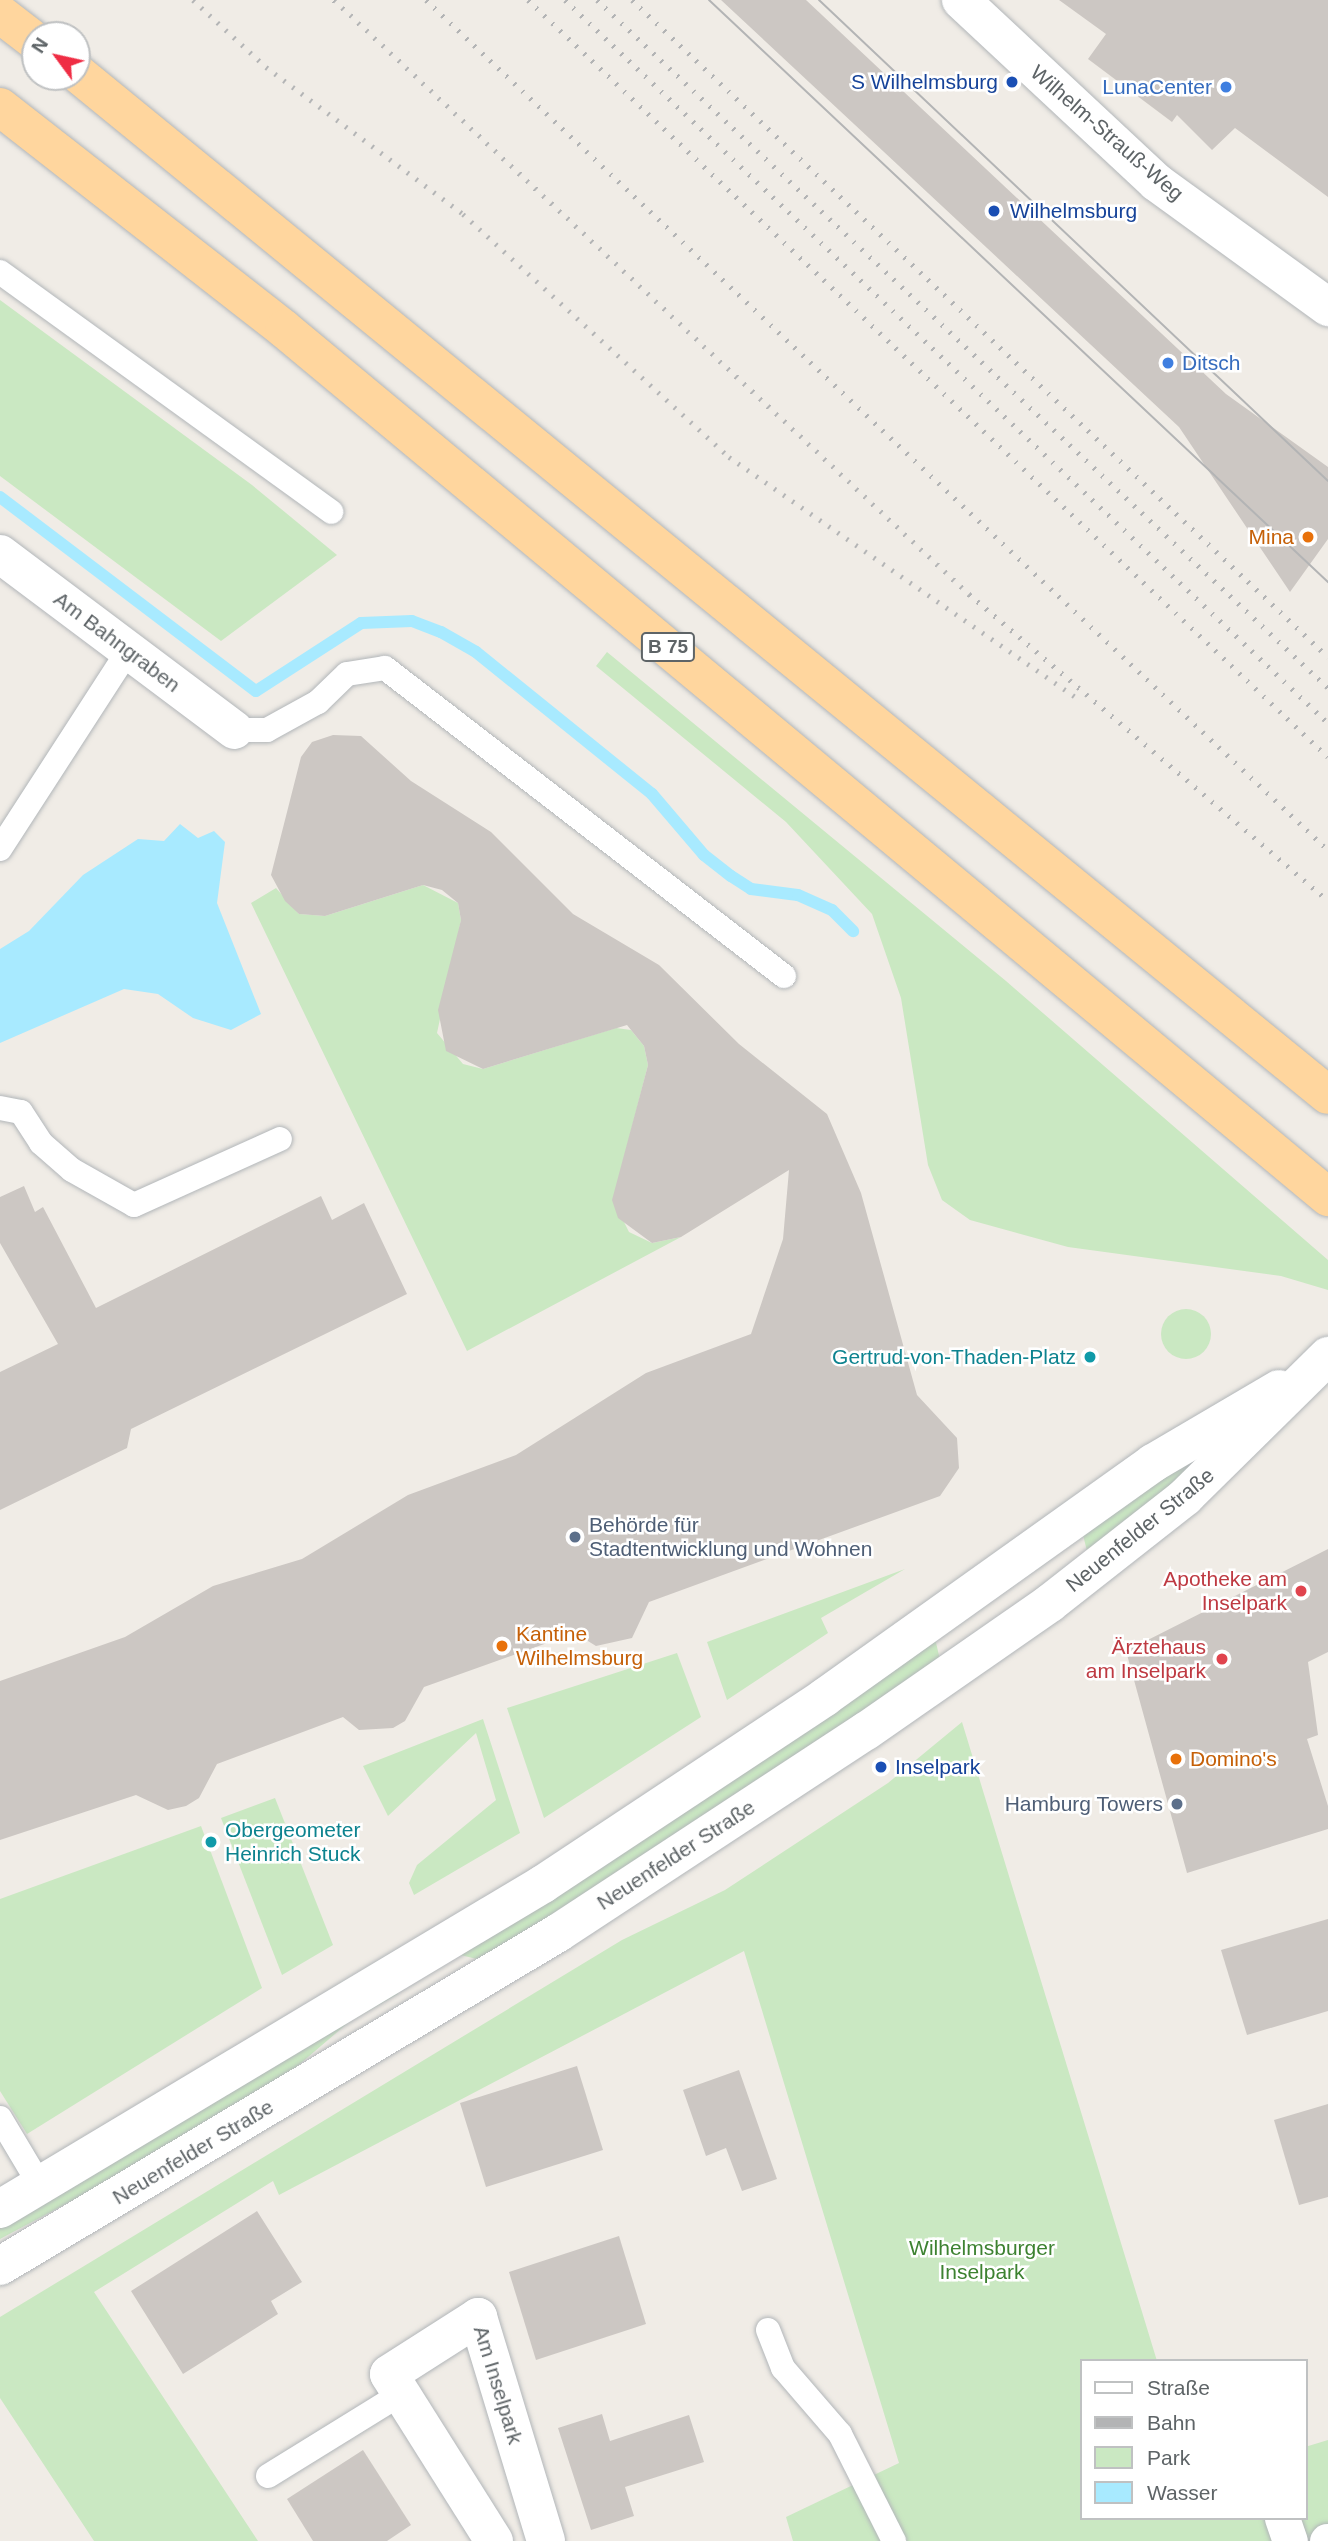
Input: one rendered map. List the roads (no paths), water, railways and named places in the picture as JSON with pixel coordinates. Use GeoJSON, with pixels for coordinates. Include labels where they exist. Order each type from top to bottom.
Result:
{"type":"FeatureCollection","features":[{"type":"Feature","properties":{"kind":"highway"},"geometry":{"type":"LineString","coordinates":[[0,15],[21,31]]}},
{"type":"Feature","properties":{"kind":"highway"},"geometry":{"type":"LineString","coordinates":[[91,85],[1328,1096]]}},
{"type":"Feature","properties":{"kind":"highway","name":"B 75"},"geometry":{"type":"LineString","coordinates":[[0,107],[295,338],[1328,1197]]}},
{"type":"Feature","properties":{"kind":"main road","name":"Wilhelm-Strauß-Weg"},"geometry":{"type":"LineString","coordinates":[[961,0],[1156,182],[1328,307]]}},
{"type":"Feature","properties":{"kind":"main road","name":"Am Bahngraben"},"geometry":{"type":"LineString","coordinates":[[0,554],[130,648],[234,730]]}},
{"type":"Feature","properties":{"kind":"main road","name":"Neuenfelder Straße"},"geometry":{"type":"LineString","coordinates":[[0,2209],[543,1884],[825,1697],[1153,1463],[1315,1366]]}},
{"type":"Feature","properties":{"kind":"main road","name":"Neuenfelder Straße"},"geometry":{"type":"LineString","coordinates":[[0,2266],[558,1933],[866,1731],[1050,1604],[1185,1497],[1315,1366]]}},
{"type":"Feature","properties":{"kind":"main road","name":"Am Inselpark"},"geometry":{"type":"LineString","coordinates":[[494,2541],[389,2374],[478,2317],[546,2541]]}},
{"type":"Feature","properties":{"kind":"street"},"geometry":{"type":"LineString","coordinates":[[1283,2520],[1290,2541]]}},
{"type":"Feature","properties":{"kind":"lane"},"geometry":{"type":"LineString","coordinates":[[0,272],[331,512]]}},
{"type":"Feature","properties":{"kind":"lane"},"geometry":{"type":"LineString","coordinates":[[0,849],[130,648]]}},
{"type":"Feature","properties":{"kind":"lane"},"geometry":{"type":"LineString","coordinates":[[234,730],[267,730],[318,702],[347,674],[385,668],[784,976]]}},
{"type":"Feature","properties":{"kind":"lane"},"geometry":{"type":"LineString","coordinates":[[0,1108],[21,1112],[41,1143],[72,1170],[134,1205],[280,1139]]}},
{"type":"Feature","properties":{"kind":"lane"},"geometry":{"type":"LineString","coordinates":[[0,2118],[40,2185]]}},
{"type":"Feature","properties":{"kind":"lane"},"geometry":{"type":"LineString","coordinates":[[768,2330],[783,2368],[840,2434],[894,2541]]}},
{"type":"Feature","properties":{"kind":"lane"},"geometry":{"type":"LineString","coordinates":[[268,2476],[401,2394]]}},
{"type":"Feature","properties":{"kind":"water"},"geometry":{"type":"Polygon","coordinates":[[[180,824],[198,838],[214,831],[225,842],[217,903],[261,1014],[231,1030],[193,1018],[158,994],[124,989],[0,1043],[0,949],[29,931],[83,875],[138,839],[164,841],[180,824]]]}},
{"type":"Feature","properties":{"kind":"waterway"},"geometry":{"type":"LineString","coordinates":[[0,497],[256,691],[361,623],[412,621],[441,632],[476,652],[652,794],[704,855],[731,876],[751,889],[798,895],[832,910],[853,931]]}},
{"type":"Feature","properties":{"kind":"tram line"},"geometry":{"type":"LineString","coordinates":[[709,0],[1328,582]]}},
{"type":"Feature","properties":{"kind":"tram line"},"geometry":{"type":"LineString","coordinates":[[819,0],[1328,481]]}},
{"type":"Feature","properties":{"kind":"railway"},"geometry":{"type":"LineString","coordinates":[[193,0],[266,67],[463,214],[729,457],[1078,699]]}},
{"type":"Feature","properties":{"kind":"railway"},"geometry":{"type":"LineString","coordinates":[[334,0],[969,594],[1328,901]]}},
{"type":"Feature","properties":{"kind":"railway"},"geometry":{"type":"LineString","coordinates":[[426,0],[1328,850]]}},
{"type":"Feature","properties":{"kind":"railway"},"geometry":{"type":"LineString","coordinates":[[528,0],[1328,757]]}},
{"type":"Feature","properties":{"kind":"railway"},"geometry":{"type":"LineString","coordinates":[[565,0],[1328,723]]}},
{"type":"Feature","properties":{"kind":"railway"},"geometry":{"type":"LineString","coordinates":[[597,0],[1328,688]]}},
{"type":"Feature","properties":{"kind":"railway"},"geometry":{"type":"LineString","coordinates":[[632,0],[1328,657]]}},
{"type":"Feature","properties":{"kind":"place","name":"S Wilhelmsburg"},"geometry":{"type":"Point","coordinates":[1012,82]}},
{"type":"Feature","properties":{"kind":"place","name":"LunaCenter"},"geometry":{"type":"Point","coordinates":[1226,87]}},
{"type":"Feature","properties":{"kind":"place","name":"Wilhelmsburg"},"geometry":{"type":"Point","coordinates":[994,211]}},
{"type":"Feature","properties":{"kind":"place","name":"Ditsch"},"geometry":{"type":"Point","coordinates":[1168,363]}},
{"type":"Feature","properties":{"kind":"place","name":"Mina"},"geometry":{"type":"Point","coordinates":[1308,537]}},
{"type":"Feature","properties":{"kind":"place","name":"Gertrud-von-Thaden-Platz"},"geometry":{"type":"Point","coordinates":[1090,1357]}},
{"type":"Feature","properties":{"kind":"place","name":"Behörde für Stadtentwicklung und Wohnen"},"geometry":{"type":"Point","coordinates":[575,1537]}},
{"type":"Feature","properties":{"kind":"place","name":"Apotheke am Inselpark"},"geometry":{"type":"Point","coordinates":[1301,1591]}},
{"type":"Feature","properties":{"kind":"place","name":"Kantine Wilhelmsburg"},"geometry":{"type":"Point","coordinates":[502,1646]}},
{"type":"Feature","properties":{"kind":"place","name":"Ärztehaus am Inselpark"},"geometry":{"type":"Point","coordinates":[1222,1659]}},
{"type":"Feature","properties":{"kind":"place","name":"Domino's"},"geometry":{"type":"Point","coordinates":[1176,1759]}},
{"type":"Feature","properties":{"kind":"place","name":"Inselpark"},"geometry":{"type":"Point","coordinates":[881,1767]}},
{"type":"Feature","properties":{"kind":"place","name":"Hamburg Towers"},"geometry":{"type":"Point","coordinates":[1177,1804]}},
{"type":"Feature","properties":{"kind":"place","name":"Obergeometer Heinrich Stuck"},"geometry":{"type":"Point","coordinates":[211,1842]}},
{"type":"Feature","properties":{"kind":"park label","name":"Wilhelmsburger Inselpark"},"geometry":{"type":"Point","coordinates":[982,2260]}}]}
